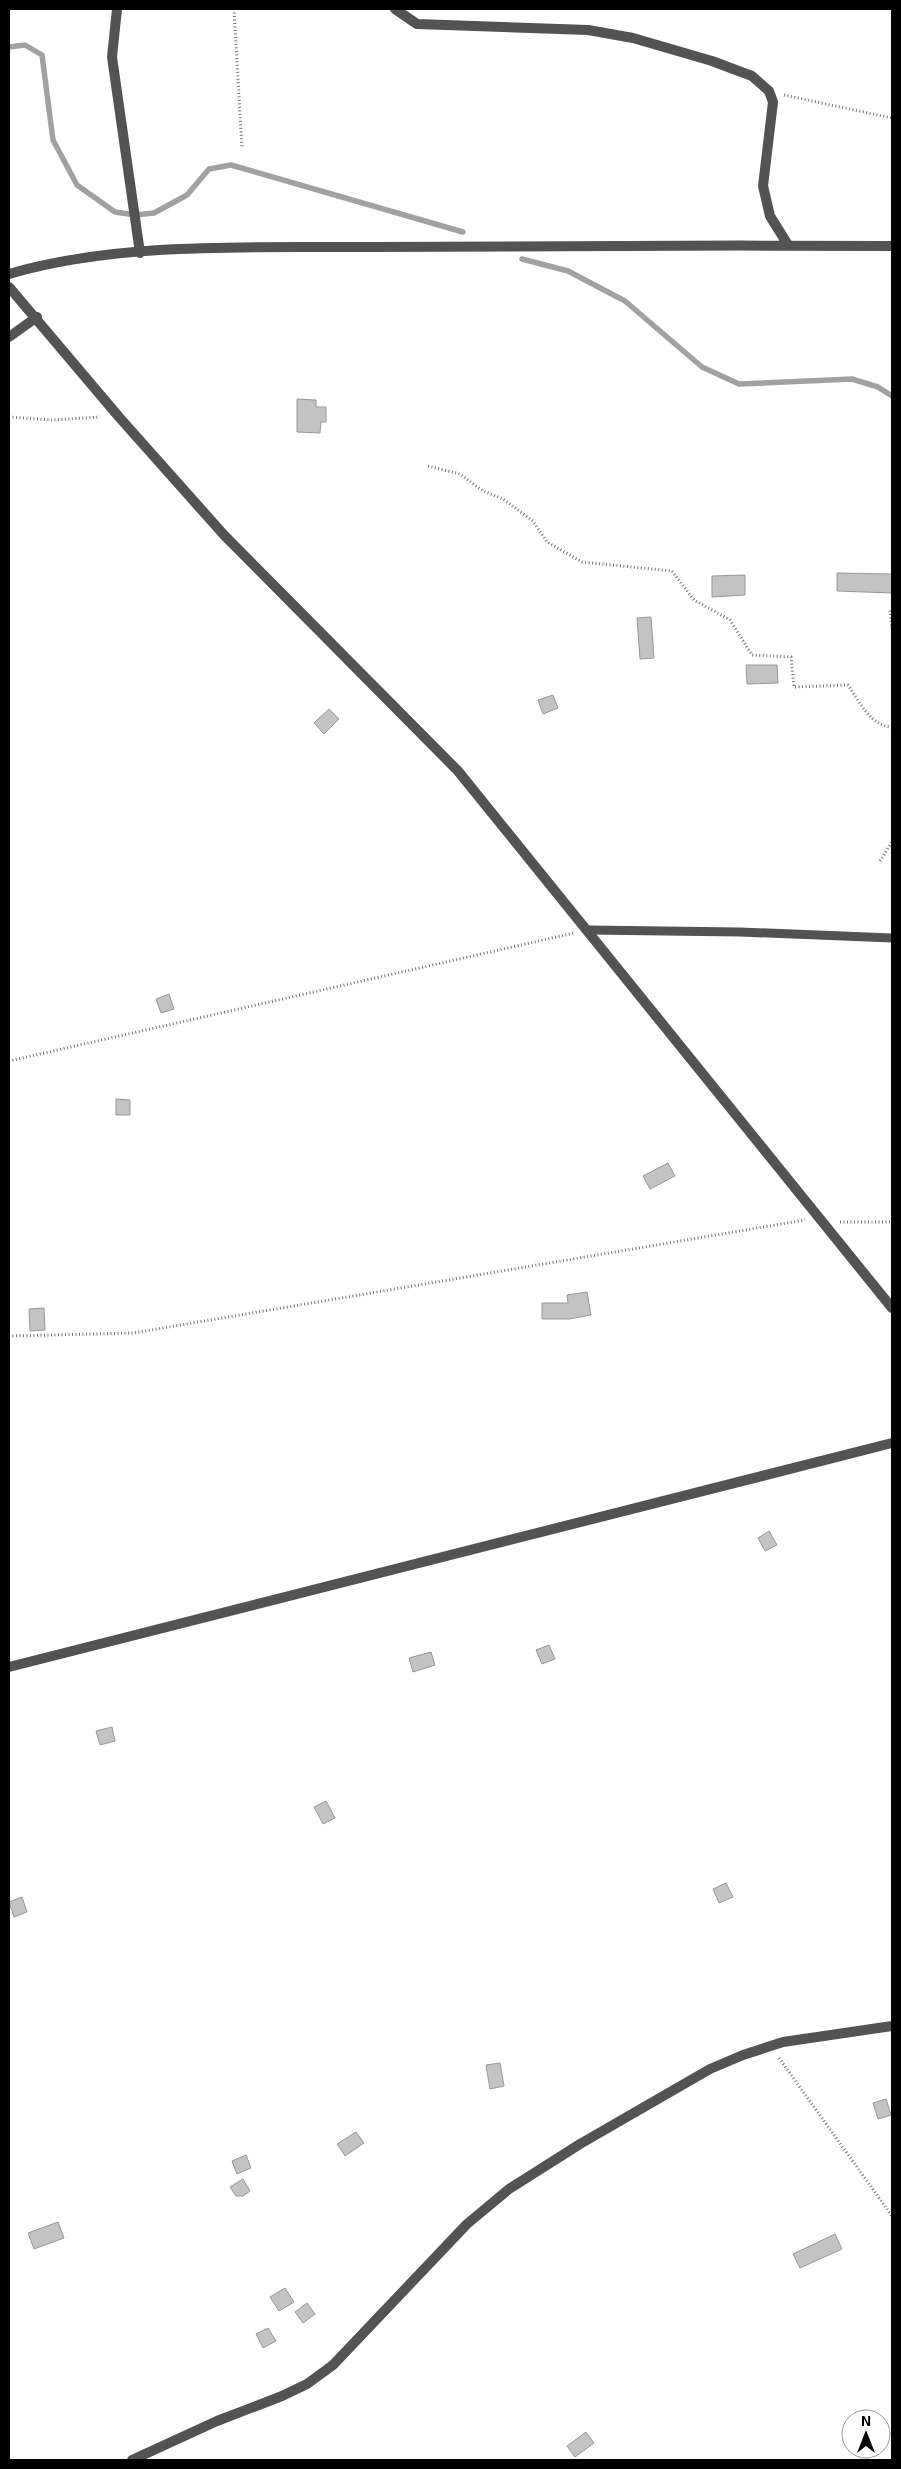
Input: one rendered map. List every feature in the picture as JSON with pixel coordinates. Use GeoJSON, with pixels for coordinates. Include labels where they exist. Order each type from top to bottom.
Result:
{"type":"FeatureCollection","features":[{"type":"Feature","properties":{"kind":"street"},"geometry":{"type":"LineString","coordinates":[[118,9],[112,57],[140,253]]}},
{"type":"Feature","properties":{"kind":"street"},"geometry":{"type":"LineString","coordinates":[[394,9],[417,24],[588,30],[613,33],[728,67],[752,76],[768,91],[773,102],[773,114],[764,170],[765,195],[770,216],[788,245]]}},
{"type":"Feature","properties":{"kind":"street"},"geometry":{"type":"LineString","coordinates":[[9,274],[73,260],[214,248],[892,246]]}},
{"type":"Feature","properties":{"kind":"street"},"geometry":{"type":"LineString","coordinates":[[9,287],[37,317],[119,417],[224,535],[458,771],[892,1308]]}},
{"type":"Feature","properties":{"kind":"street"},"geometry":{"type":"LineString","coordinates":[[9,337],[37,317]]}},
{"type":"Feature","properties":{"kind":"street"},"geometry":{"type":"LineString","coordinates":[[9,1667],[892,1443]]}},
{"type":"Feature","properties":{"kind":"street"},"geometry":{"type":"LineString","coordinates":[[132,2460],[307,2384],[333,2365],[467,2224],[509,2189],[710,2068],[783,2042],[892,2026]]}},
{"type":"Feature","properties":{"kind":"lane"},"geometry":{"type":"LineString","coordinates":[[588,930],[740,932],[892,938]]}},
{"type":"Feature","properties":{"kind":"path"},"geometry":{"type":"LineString","coordinates":[[234,9],[242,148]]}},
{"type":"Feature","properties":{"kind":"path"},"geometry":{"type":"LineString","coordinates":[[768,91],[892,118]]}},
{"type":"Feature","properties":{"kind":"path"},"geometry":{"type":"LineString","coordinates":[[9,417],[52,420],[119,417]]}},
{"type":"Feature","properties":{"kind":"path"},"geometry":{"type":"LineString","coordinates":[[428,466],[460,474],[483,491],[503,499],[534,521],[548,542],[582,562],[672,571],[694,600],[730,620],[752,654],[790,657],[794,687],[848,685],[873,720],[883,726],[892,727]]}},
{"type":"Feature","properties":{"kind":"path"},"geometry":{"type":"LineString","coordinates":[[892,608],[890,609],[892,631]]}},
{"type":"Feature","properties":{"kind":"path"},"geometry":{"type":"LineString","coordinates":[[880,861],[892,842]]}},
{"type":"Feature","properties":{"kind":"path"},"geometry":{"type":"LineString","coordinates":[[9,1061],[588,930]]}},
{"type":"Feature","properties":{"kind":"path"},"geometry":{"type":"LineString","coordinates":[[9,1336],[133,1333],[818,1218],[845,1223],[892,1222]]}},
{"type":"Feature","properties":{"kind":"path"},"geometry":{"type":"LineString","coordinates":[[771,2046],[892,2216]]}},
{"type":"Feature","properties":{"kind":"building"},"geometry":{"type":"Polygon","coordinates":[[[297,399],[316,400],[316,407],[326,407],[326,422],[321,422],[320,433],[297,432],[297,399]]]}},
{"type":"Feature","properties":{"kind":"building"},"geometry":{"type":"Polygon","coordinates":[[[837,573],[892,574],[892,593],[837,591],[837,573]]]}},
{"type":"Feature","properties":{"kind":"building"},"geometry":{"type":"Polygon","coordinates":[[[745,575],[745,595],[712,597],[712,576],[745,575]]]}},
{"type":"Feature","properties":{"kind":"building"},"geometry":{"type":"Polygon","coordinates":[[[651,617],[654,658],[640,659],[637,618],[651,617]]]}},
{"type":"Feature","properties":{"kind":"building"},"geometry":{"type":"Polygon","coordinates":[[[746,665],[777,665],[778,683],[747,684],[746,665]]]}},
{"type":"Feature","properties":{"kind":"building"},"geometry":{"type":"Polygon","coordinates":[[[553,695],[558,708],[543,714],[538,700],[553,695]]]}},
{"type":"Feature","properties":{"kind":"building"},"geometry":{"type":"Polygon","coordinates":[[[329,709],[339,719],[324,734],[314,723],[329,709]]]}},
{"type":"Feature","properties":{"kind":"building"},"geometry":{"type":"Polygon","coordinates":[[[169,994],[174,1009],[161,1013],[156,999],[169,994]]]}},
{"type":"Feature","properties":{"kind":"building"},"geometry":{"type":"Polygon","coordinates":[[[116,1099],[130,1100],[130,1115],[116,1115],[116,1099]]]}},
{"type":"Feature","properties":{"kind":"building"},"geometry":{"type":"Polygon","coordinates":[[[668,1163],[675,1176],[650,1189],[643,1176],[668,1163]]]}},
{"type":"Feature","properties":{"kind":"building"},"geometry":{"type":"Polygon","coordinates":[[[587,1292],[591,1315],[569,1319],[542,1319],[542,1303],[568,1303],[567,1295],[587,1292]]]}},
{"type":"Feature","properties":{"kind":"building"},"geometry":{"type":"Polygon","coordinates":[[[44,1308],[45,1330],[30,1331],[29,1309],[44,1308]]]}},
{"type":"Feature","properties":{"kind":"building"},"geometry":{"type":"Polygon","coordinates":[[[769,1531],[777,1545],[765,1551],[758,1538],[769,1531]]]}},
{"type":"Feature","properties":{"kind":"building"},"geometry":{"type":"Polygon","coordinates":[[[549,1645],[555,1659],[542,1664],[536,1650],[549,1645]]]}},
{"type":"Feature","properties":{"kind":"building"},"geometry":{"type":"Polygon","coordinates":[[[431,1652],[435,1665],[413,1672],[409,1658],[431,1652]]]}},
{"type":"Feature","properties":{"kind":"building"},"geometry":{"type":"Polygon","coordinates":[[[112,1727],[115,1741],[100,1745],[96,1731],[112,1727]]]}},
{"type":"Feature","properties":{"kind":"building"},"geometry":{"type":"Polygon","coordinates":[[[326,1801],[335,1818],[323,1824],[314,1807],[326,1801]]]}},
{"type":"Feature","properties":{"kind":"building"},"geometry":{"type":"Polygon","coordinates":[[[726,1883],[733,1897],[719,1903],[713,1889],[726,1883]]]}},
{"type":"Feature","properties":{"kind":"building"},"geometry":{"type":"Polygon","coordinates":[[[22,1897],[27,1912],[14,1917],[9,1902],[22,1897]]]}},
{"type":"Feature","properties":{"kind":"building"},"geometry":{"type":"Polygon","coordinates":[[[500,2063],[504,2086],[490,2089],[486,2065],[500,2063]]]}},
{"type":"Feature","properties":{"kind":"building"},"geometry":{"type":"Polygon","coordinates":[[[886,2099],[891,2115],[878,2119],[873,2103],[886,2099]]]}},
{"type":"Feature","properties":{"kind":"building"},"geometry":{"type":"Polygon","coordinates":[[[356,2132],[364,2143],[345,2156],[337,2144],[356,2132]]]}},
{"type":"Feature","properties":{"kind":"building"},"geometry":{"type":"Polygon","coordinates":[[[246,2155],[251,2168],[237,2174],[232,2161],[246,2155]]]}},
{"type":"Feature","properties":{"kind":"building"},"geometry":{"type":"Polygon","coordinates":[[[243,2179],[250,2191],[243,2196],[236,2196],[230,2187],[243,2179]]]}},
{"type":"Feature","properties":{"kind":"building"},"geometry":{"type":"Polygon","coordinates":[[[58,2222],[64,2238],[34,2249],[28,2233],[58,2222]]]}},
{"type":"Feature","properties":{"kind":"building"},"geometry":{"type":"Polygon","coordinates":[[[835,2234],[842,2249],[800,2268],[793,2254],[835,2234]]]}},
{"type":"Feature","properties":{"kind":"building"},"geometry":{"type":"Polygon","coordinates":[[[285,2288],[294,2302],[279,2311],[270,2297],[285,2288]]]}},
{"type":"Feature","properties":{"kind":"building"},"geometry":{"type":"Polygon","coordinates":[[[307,2303],[315,2314],[303,2323],[295,2312],[307,2303]]]}},
{"type":"Feature","properties":{"kind":"building"},"geometry":{"type":"Polygon","coordinates":[[[268,2328],[276,2341],[263,2348],[256,2334],[268,2328]]]}},
{"type":"Feature","properties":{"kind":"building"},"geometry":{"type":"Polygon","coordinates":[[[586,2432],[594,2443],[575,2457],[567,2446],[586,2432]]]}},
{"type":"Feature","properties":{"kind":"waterway"},"geometry":{"type":"LineString","coordinates":[[9,47],[25,45],[42,55],[53,140],[77,185],[115,212],[135,215],[154,213],[187,195],[209,169],[231,165],[463,232]]}},
{"type":"Feature","properties":{"kind":"waterway"},"geometry":{"type":"LineString","coordinates":[[522,259],[568,271],[625,301],[702,367],[739,384],[852,379],[878,387],[892,396]]}}]}
